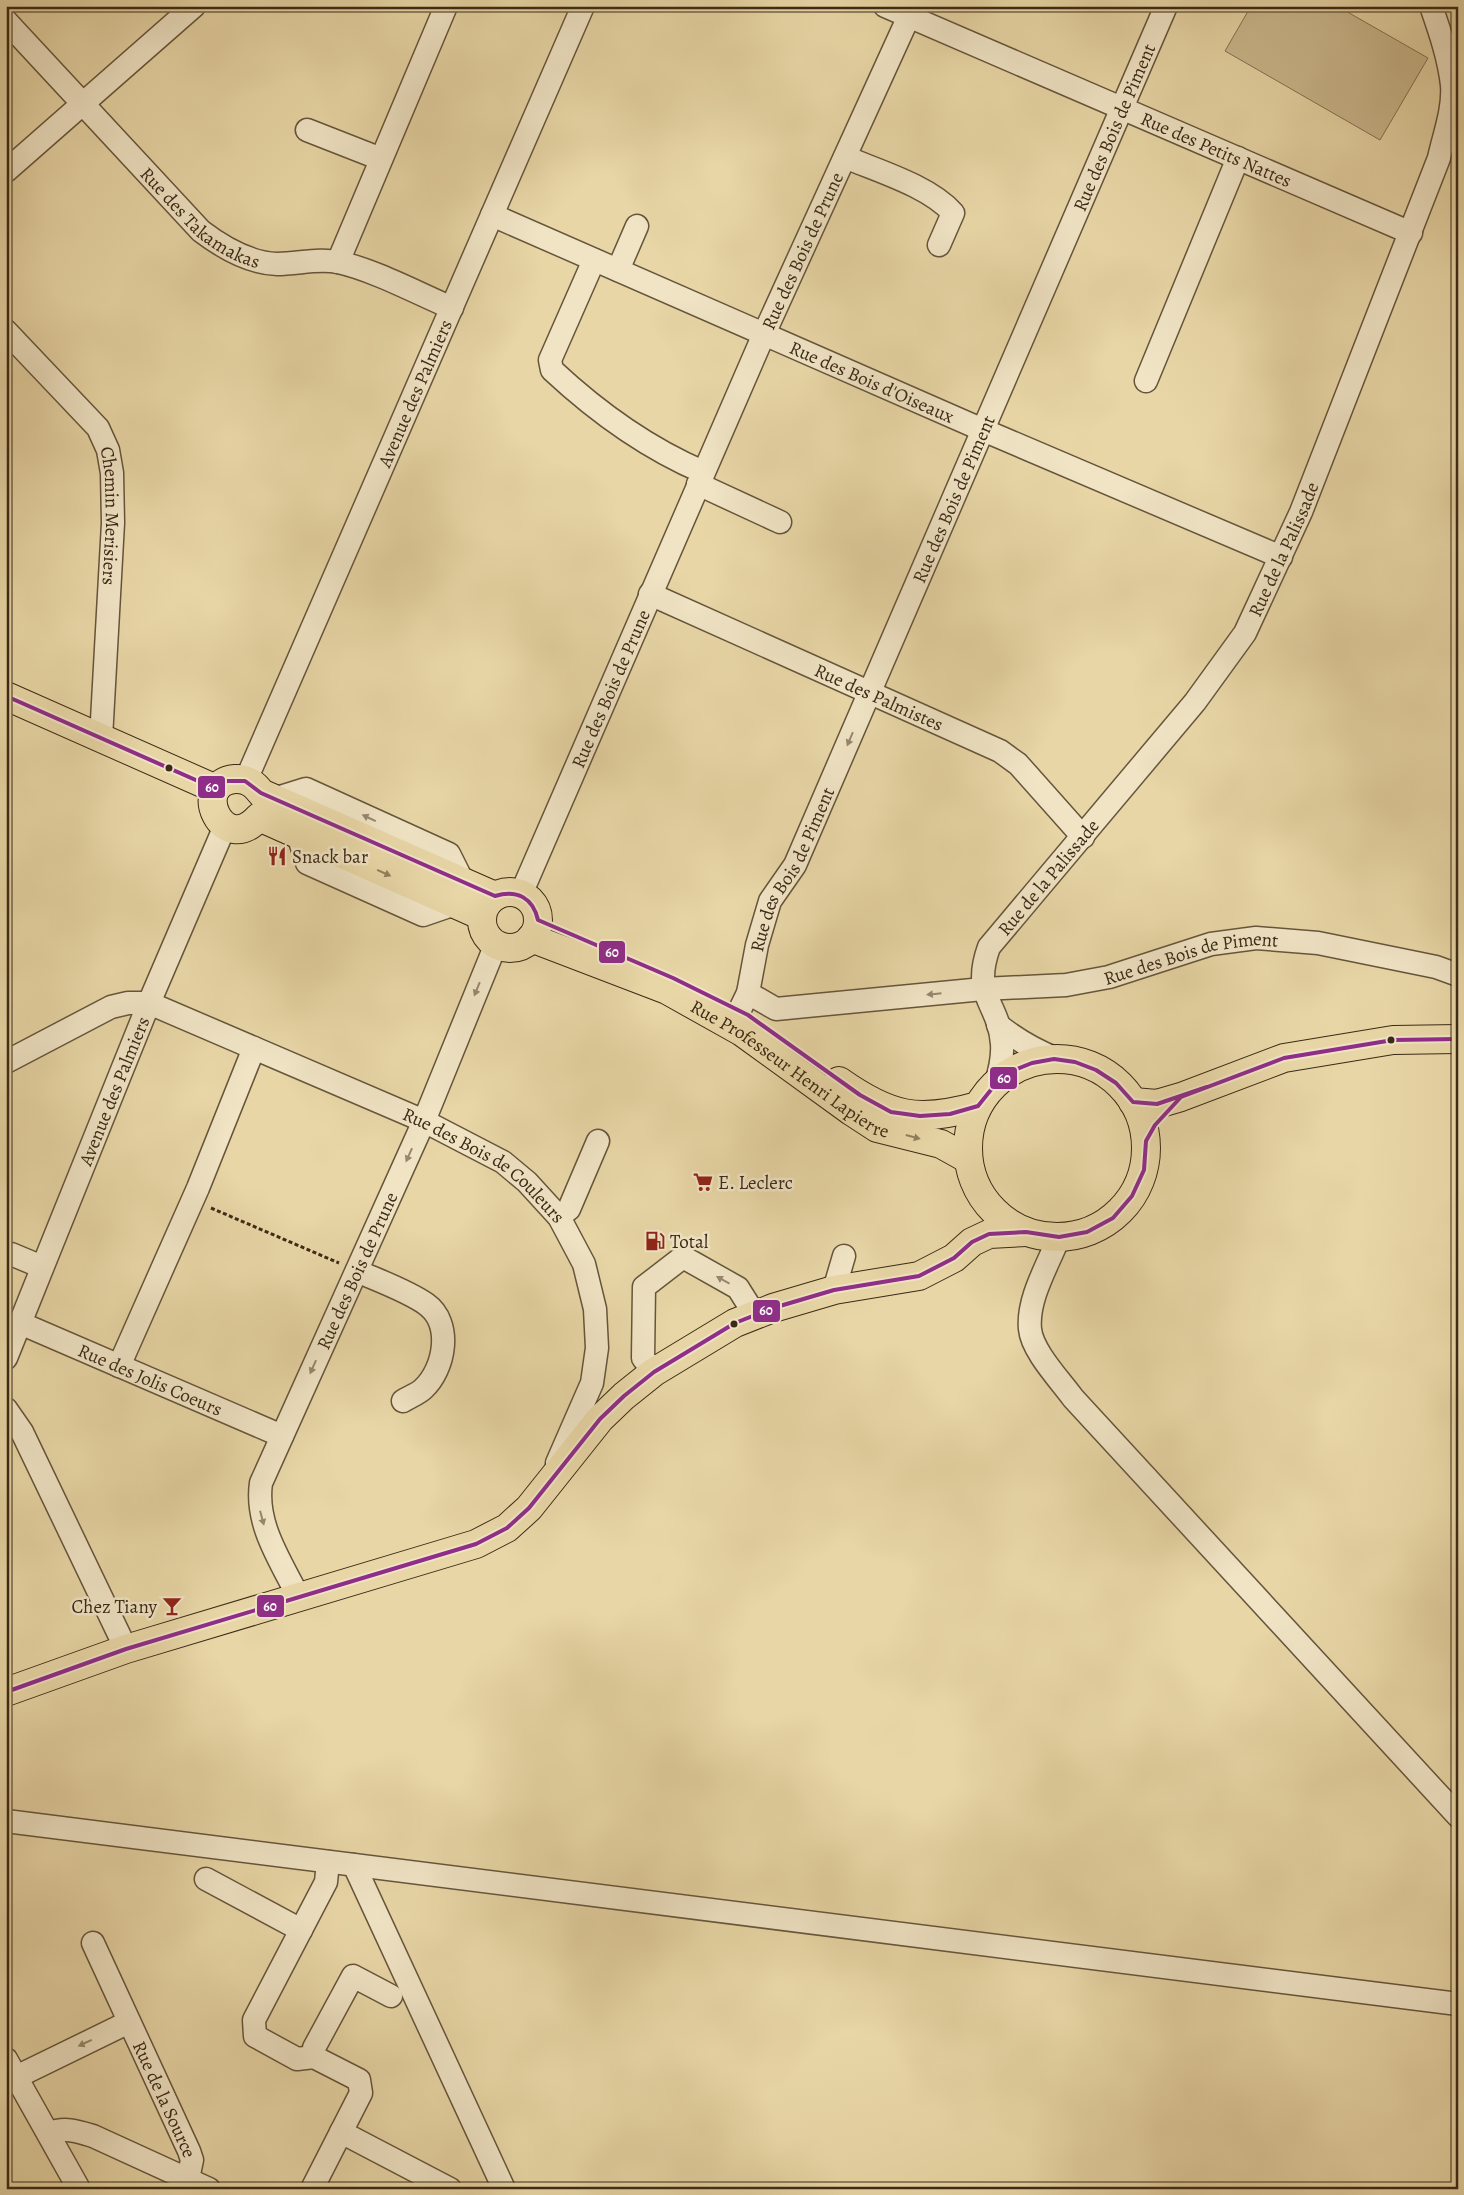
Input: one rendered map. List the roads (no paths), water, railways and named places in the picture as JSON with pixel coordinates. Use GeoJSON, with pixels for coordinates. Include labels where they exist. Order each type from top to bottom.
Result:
{"type":"FeatureCollection","features":[{"type":"Feature","properties":{"kind":"main road"},"geometry":{"type":"LineString","coordinates":[[6,696],[216,789]]}},
{"type":"Feature","properties":{"kind":"main road"},"geometry":{"type":"LineString","coordinates":[[260,797],[254,823],[240,829],[225,826],[219,820],[212,805],[216,789],[229,780],[260,797],[459,893]]}},
{"type":"Feature","properties":{"kind":"main road"},"geometry":{"type":"LineString","coordinates":[[260,797],[298,835],[459,893],[500,902],[533,905],[534,929],[524,944],[514,947],[496,944],[485,932],[500,902]]}},
{"type":"Feature","properties":{"kind":"main road","name":"Rue Professeur Henri Lapierre"},"geometry":{"type":"LineString","coordinates":[[534,929],[666,992],[740,1010],[860,1096],[891,1112],[920,1116],[940,1115],[978,1106]]}},
{"type":"Feature","properties":{"kind":"main road","name":"Rue Professeur Henri Lapierre"},"geometry":{"type":"LineString","coordinates":[[740,1010],[851,1112],[878,1128],[941,1144],[968,1159]]}},
{"type":"Feature","properties":{"kind":"main road"},"geometry":{"type":"LineString","coordinates":[[1133,1102],[1157,1104],[1181,1097],[1284,1058],[1393,1040],[1458,1039]]}},
{"type":"Feature","properties":{"kind":"main road"},"geometry":{"type":"LineString","coordinates":[[6,1692],[126,1649],[476,1544],[507,1528],[529,1508],[600,1419],[654,1372],[735,1323],[834,1290],[919,1276],[954,1258],[972,1242],[989,1234],[1026,1232],[1059,1237],[1087,1232],[1113,1218],[1132,1196],[1144,1170],[1146,1141],[1142,1120],[1133,1102],[1122,1087],[1109,1075],[1093,1066],[1057,1059],[1036,1062],[1016,1069],[996,1083],[978,1106],[969,1132],[968,1159],[974,1180],[984,1199],[998,1215],[1026,1232]]}},
{"type":"Feature","properties":{"kind":"main road"},"geometry":{"type":"LineString","coordinates":[[1146,1141],[1155,1125],[1181,1097]]}},
{"type":"Feature","properties":{"kind":"main road"},"geometry":{"type":"LineString","coordinates":[[972,1242],[982,1214],[984,1199]]}},
{"type":"Feature","properties":{"kind":"street"},"geometry":{"type":"LineString","coordinates":[[6,171],[194,6]]}},
{"type":"Feature","properties":{"kind":"street"},"geometry":{"type":"LineString","coordinates":[[338,262],[446,6]]}},
{"type":"Feature","properties":{"kind":"street","name":"Avenue des Palmiers"},"geometry":{"type":"LineString","coordinates":[[260,797],[452,308],[583,6]]}},
{"type":"Feature","properties":{"kind":"street","name":"Rue des Petits Nattes"},"geometry":{"type":"LineString","coordinates":[[885,6],[1411,233]]}},
{"type":"Feature","properties":{"kind":"street","name":"Rue des Bois de Piment"},"geometry":{"type":"LineString","coordinates":[[1166,6],[795,865],[770,901],[740,1010],[776,1009],[983,989],[1066,985],[1109,978],[1211,944],[1256,938],[1318,943],[1436,967],[1458,975]]}},
{"type":"Feature","properties":{"kind":"street","name":"Rue de la Palissade"},"geometry":{"type":"LineString","coordinates":[[996,1083],[1002,1054],[998,1025],[983,989],[982,975],[989,948],[1195,702],[1245,633],[1281,556],[1411,233],[1439,158],[1448,119],[1452,86],[1446,51],[1430,6]]}},
{"type":"Feature","properties":{"kind":"street","name":"Rue des Bois de Prune"},"geometry":{"type":"LineString","coordinates":[[500,902],[650,594],[764,334],[909,16]]}},
{"type":"Feature","properties":{"kind":"street","name":"Rue des Takamakas"},"geometry":{"type":"LineString","coordinates":[[6,21],[201,231],[217,244],[254,260],[276,264],[325,260],[338,262],[362,270],[452,308]]}},
{"type":"Feature","properties":{"kind":"street"},"geometry":{"type":"LineString","coordinates":[[306,130],[381,159]]}},
{"type":"Feature","properties":{"kind":"street"},"geometry":{"type":"LineString","coordinates":[[845,157],[929,193],[944,202],[953,213],[938,245]]}},
{"type":"Feature","properties":{"kind":"street"},"geometry":{"type":"LineString","coordinates":[[1146,381],[1238,158]]}},
{"type":"Feature","properties":{"kind":"street","name":"Rue des Bois d'Oiseaux"},"geometry":{"type":"LineString","coordinates":[[492,215],[983,430],[1281,556]]}},
{"type":"Feature","properties":{"kind":"street"},"geometry":{"type":"LineString","coordinates":[[618,270],[637,226]]}},
{"type":"Feature","properties":{"kind":"street"},"geometry":{"type":"LineString","coordinates":[[594,260],[550,360],[552,370],[631,433],[700,478],[780,522]]}},
{"type":"Feature","properties":{"kind":"street","name":"Chemin Merisiers"},"geometry":{"type":"LineString","coordinates":[[6,331],[98,428],[108,450],[112,473],[113,523],[101,738]]}},
{"type":"Feature","properties":{"kind":"street","name":"Rue des Palmistes"},"geometry":{"type":"LineString","coordinates":[[650,594],[869,694],[1000,751],[1018,764],[1083,837]]}},
{"type":"Feature","properties":{"kind":"street","name":"Avenue des Palmiers"},"geometry":{"type":"LineString","coordinates":[[6,1358],[149,1003],[225,826]]}},
{"type":"Feature","properties":{"kind":"street","name":"Rue des Bois de Prune"},"geometry":{"type":"LineString","coordinates":[[298,1596],[266,1531],[258,1501],[261,1483],[424,1121],[496,944]]}},
{"type":"Feature","properties":{"kind":"street"},"geometry":{"type":"LineString","coordinates":[[6,1062],[111,1007],[128,1003],[149,1003]]}},
{"type":"Feature","properties":{"kind":"street","name":"Rue des Bois de Couleurs"},"geometry":{"type":"LineString","coordinates":[[149,1003],[424,1121],[503,1162],[526,1182],[559,1218],[584,1264],[595,1309],[597,1348],[592,1383],[548,1482]]}},
{"type":"Feature","properties":{"kind":"street"},"geometry":{"type":"LineString","coordinates":[[998,1025],[1022,1043],[1057,1059]]}},
{"type":"Feature","properties":{"kind":"street"},"geometry":{"type":"LineString","coordinates":[[118,1366],[192,1200],[254,1048]]}},
{"type":"Feature","properties":{"kind":"street"},"geometry":{"type":"LineString","coordinates":[[559,1218],[569,1209],[598,1140]]}},
{"type":"Feature","properties":{"kind":"street"},"geometry":{"type":"LineString","coordinates":[[1059,1237],[1032,1305],[1030,1330],[1040,1354],[1073,1398],[1458,1816]]}},
{"type":"Feature","properties":{"kind":"street"},"geometry":{"type":"LineString","coordinates":[[6,1257],[11,1254],[42,1267]]}},
{"type":"Feature","properties":{"kind":"street"},"geometry":{"type":"LineString","coordinates":[[834,1290],[844,1256]]}},
{"type":"Feature","properties":{"kind":"street"},"geometry":{"type":"LineString","coordinates":[[654,1372],[643,1358],[644,1287],[683,1257],[738,1288],[755,1315]]}},
{"type":"Feature","properties":{"kind":"street"},"geometry":{"type":"LineString","coordinates":[[357,1271],[426,1304],[436,1316],[441,1327],[444,1348],[436,1372],[423,1389],[403,1401]]}},
{"type":"Feature","properties":{"kind":"street","name":"Rue des Jolis Coeurs"},"geometry":{"type":"LineString","coordinates":[[20,1323],[282,1436]]}},
{"type":"Feature","properties":{"kind":"street"},"geometry":{"type":"LineString","coordinates":[[6,1410],[22,1432],[126,1649]]}},
{"type":"Feature","properties":{"kind":"street"},"geometry":{"type":"LineString","coordinates":[[6,1821],[1458,2004]]}},
{"type":"Feature","properties":{"kind":"street"},"geometry":{"type":"LineString","coordinates":[[312,2189],[361,2093],[359,2080],[314,2057],[298,2059],[256,2036],[254,2020],[326,1882],[328,1862]]}},
{"type":"Feature","properties":{"kind":"street"},"geometry":{"type":"LineString","coordinates":[[354,1865],[504,2189]]}},
{"type":"Feature","properties":{"kind":"street"},"geometry":{"type":"LineString","coordinates":[[206,1879],[301,1930]]}},
{"type":"Feature","properties":{"kind":"street","name":"Rue de la Source"},"geometry":{"type":"LineString","coordinates":[[93,1943],[189,2151],[192,2160],[188,2179]]}},
{"type":"Feature","properties":{"kind":"street"},"geometry":{"type":"LineString","coordinates":[[314,2057],[314,2048],[354,1976],[391,1996]]}},
{"type":"Feature","properties":{"kind":"street","name":"Rue de la Source"},"geometry":{"type":"LineString","coordinates":[[9,2072],[129,2022]]}},
{"type":"Feature","properties":{"kind":"street"},"geometry":{"type":"LineString","coordinates":[[9,2072],[49,2133],[79,2189]]}},
{"type":"Feature","properties":{"kind":"street"},"geometry":{"type":"LineString","coordinates":[[49,2133],[60,2129],[76,2130],[209,2189]]}},
{"type":"Feature","properties":{"kind":"street"},"geometry":{"type":"LineString","coordinates":[[341,2132],[450,2189]]}},
{"type":"Feature","properties":{"kind":"place","name":"Snack bar"},"geometry":{"type":"Point","coordinates":[277,856]}},
{"type":"Feature","properties":{"kind":"place","name":"E. Leclerc"},"geometry":{"type":"Point","coordinates":[703,1182]}},
{"type":"Feature","properties":{"kind":"place","name":"Total"},"geometry":{"type":"Point","coordinates":[655,1241]}},
{"type":"Feature","properties":{"kind":"place","name":"Chez Tiany"},"geometry":{"type":"Point","coordinates":[172,1606]}}]}
